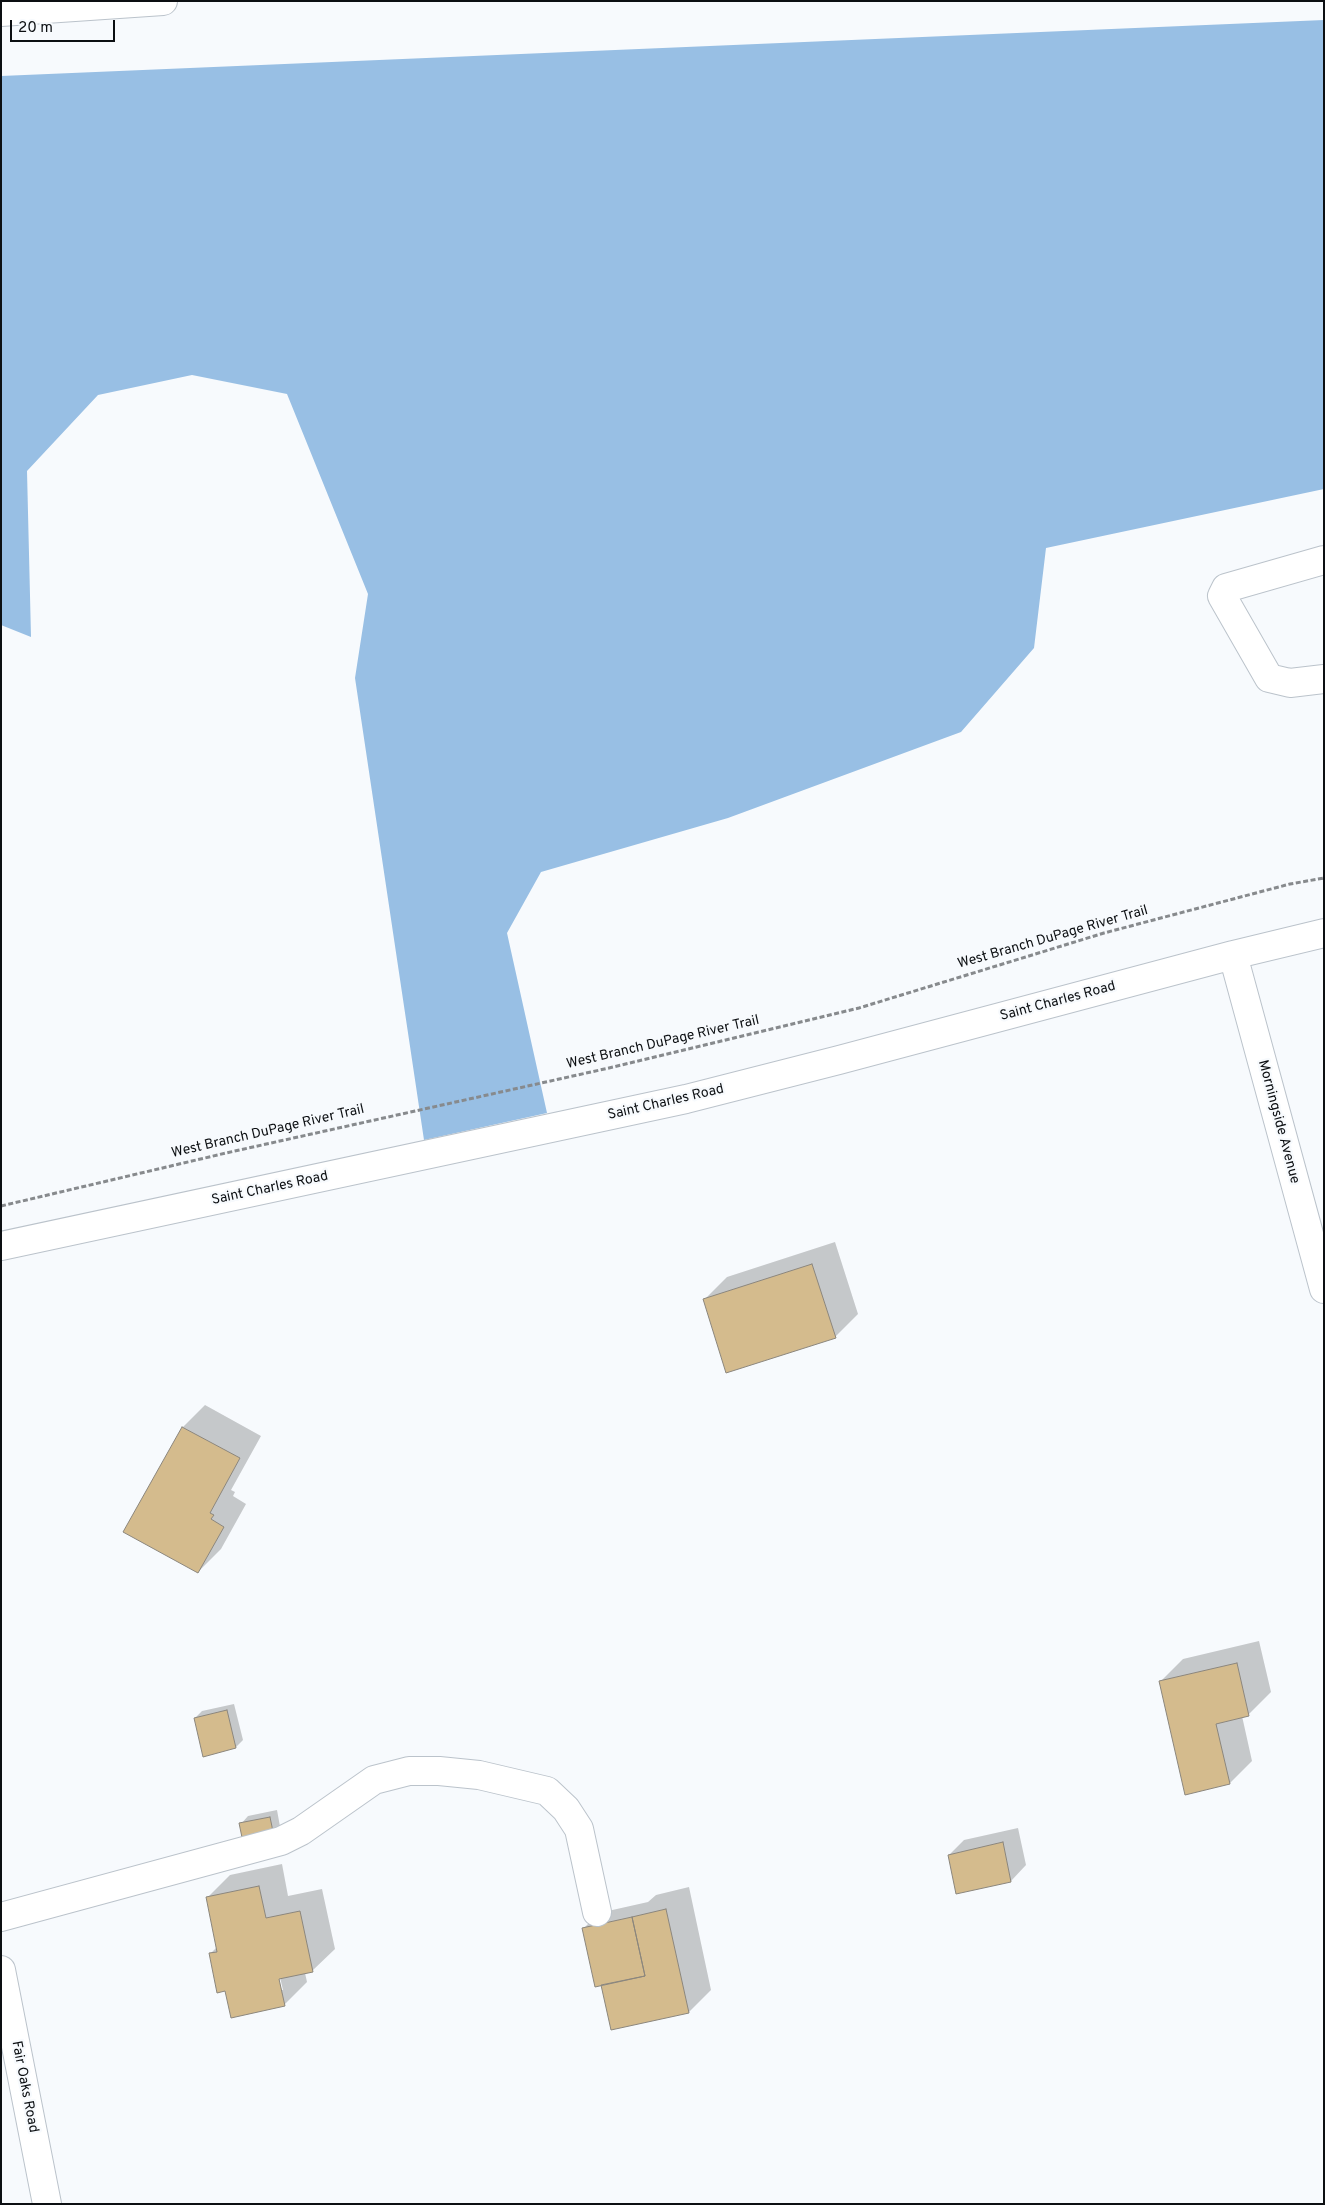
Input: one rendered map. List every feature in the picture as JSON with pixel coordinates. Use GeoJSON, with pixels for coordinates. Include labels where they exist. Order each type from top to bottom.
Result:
{"type":"FeatureCollection","features":[{"type":"Feature","properties":{"kind":"street"},"geometry":{"type":"LineString","coordinates":[[1,12],[163,1]]}},
{"type":"Feature","properties":{"kind":"street"},"geometry":{"type":"LineString","coordinates":[[1324,560],[1226,588],[1222,596],[1269,678],[1290,683],[1324,679]]}},
{"type":"Feature","properties":{"kind":"street","name":"Saint Charles Road"},"geometry":{"type":"LineString","coordinates":[[1,1246],[686,1099],[1232,955],[1324,933]]}},
{"type":"Feature","properties":{"kind":"street","name":"Morningside Avenue"},"geometry":{"type":"LineString","coordinates":[[1232,955],[1324,1289]]}},
{"type":"Feature","properties":{"kind":"street"},"geometry":{"type":"LineString","coordinates":[[1,1917],[281,1841],[301,1831],[374,1780],[409,1771],[479,1775],[547,1791],[566,1809],[579,1829],[597,1912]]}},
{"type":"Feature","properties":{"kind":"street","name":"Fair Oaks Road"},"geometry":{"type":"LineString","coordinates":[[1,1970],[47,2204]]}},
{"type":"Feature","properties":{"kind":"path","name":"West Branch DuPage River Trail"},"geometry":{"type":"LineString","coordinates":[[1,1206],[226,1152],[608,1068],[858,1008],[1104,933],[1290,884],[1324,878]]}},
{"type":"Feature","properties":{"kind":"shaded area"},"geometry":{"type":"Polygon","coordinates":[[[1324,20],[1324,489],[1046,548],[1034,648],[961,732],[728,818],[541,872],[507,933],[547,1113],[424,1140],[355,678],[368,594],[287,394],[192,375],[98,395],[27,471],[31,637],[1,625],[1,76],[1324,20]]]}},
{"type":"Feature","properties":{"kind":"building"},"geometry":{"type":"Polygon","coordinates":[[[812,1264],[836,1338],[726,1373],[703,1299],[812,1264]]]}},
{"type":"Feature","properties":{"kind":"building"},"geometry":{"type":"Polygon","coordinates":[[[182,1427],[240,1458],[210,1513],[214,1515],[211,1519],[224,1527],[198,1573],[123,1532],[182,1427]]]}},
{"type":"Feature","properties":{"kind":"building"},"geometry":{"type":"Polygon","coordinates":[[[1237,1663],[1249,1716],[1216,1724],[1230,1784],[1185,1795],[1159,1681],[1237,1663]]]}},
{"type":"Feature","properties":{"kind":"building"},"geometry":{"type":"Polygon","coordinates":[[[227,1710],[236,1748],[203,1757],[194,1718],[227,1710]]]}},
{"type":"Feature","properties":{"kind":"building"},"geometry":{"type":"Polygon","coordinates":[[[270,1817],[275,1841],[244,1847],[239,1823],[270,1817]]]}},
{"type":"Feature","properties":{"kind":"building"},"geometry":{"type":"Polygon","coordinates":[[[1003,1842],[1011,1882],[956,1894],[948,1855],[1003,1842]]]}},
{"type":"Feature","properties":{"kind":"building"},"geometry":{"type":"Polygon","coordinates":[[[259,1886],[266,1918],[300,1911],[313,1972],[279,1979],[285,2006],[231,2018],[225,1991],[217,1993],[209,1953],[217,1952],[206,1897],[259,1886]]]}},
{"type":"Feature","properties":{"kind":"building"},"geometry":{"type":"Polygon","coordinates":[[[666,1909],[689,2013],[611,2030],[601,1985],[645,1976],[632,1917],[666,1909]]]}},
{"type":"Feature","properties":{"kind":"building"},"geometry":{"type":"Polygon","coordinates":[[[632,1917],[645,1976],[595,1987],[582,1928],[632,1917]]]}}]}
